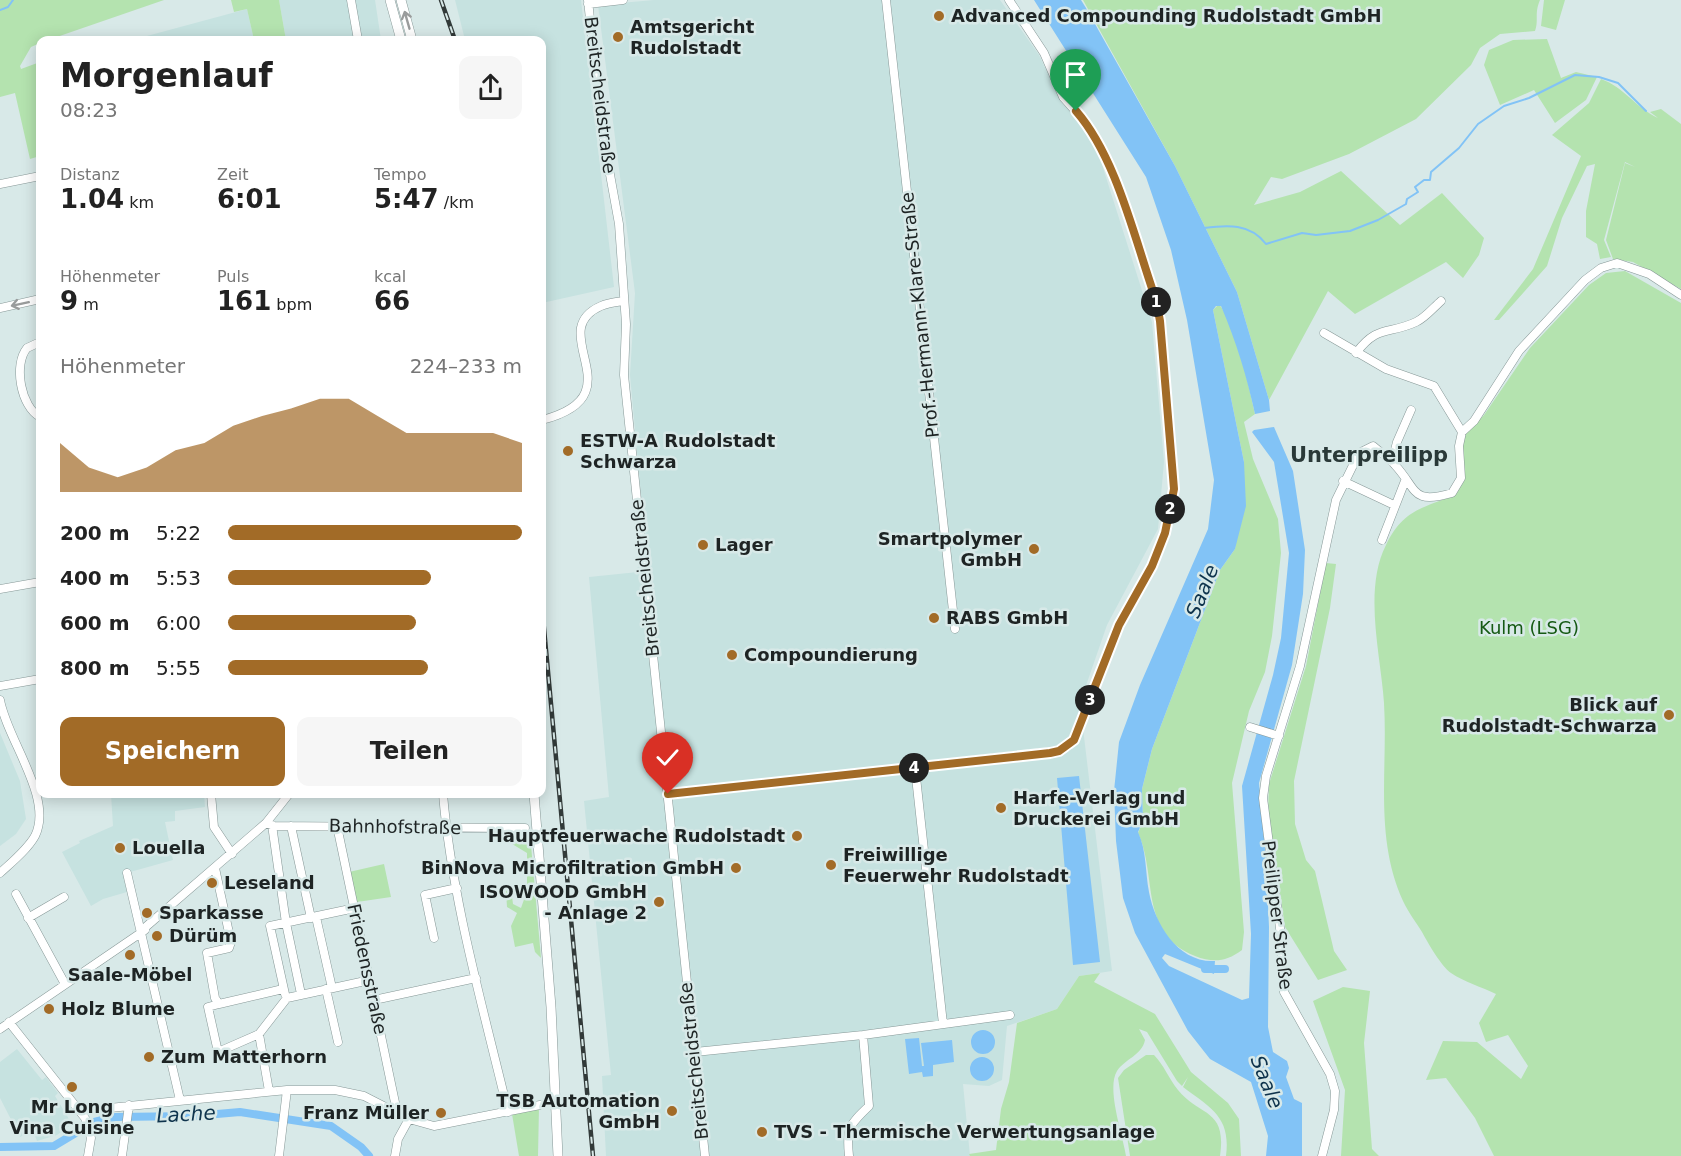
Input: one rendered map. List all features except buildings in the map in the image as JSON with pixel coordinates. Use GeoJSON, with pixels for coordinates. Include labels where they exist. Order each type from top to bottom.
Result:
{"type":"FeatureCollection","features":[{"type":"Feature","properties":{"kind":"main road"},"geometry":{"type":"LineString","coordinates":[[390,0],[400,36]]}},
{"type":"Feature","properties":{"kind":"main road"},"geometry":{"type":"LineString","coordinates":[[401,0],[411,36]]}},
{"type":"Feature","properties":{"kind":"main road"},"geometry":{"type":"LineString","coordinates":[[534,798],[551,1007],[558,1156]]}},
{"type":"Feature","properties":{"kind":"street"},"geometry":{"type":"LineString","coordinates":[[351,0],[357,36]]}},
{"type":"Feature","properties":{"kind":"street"},"geometry":{"type":"LineString","coordinates":[[588,2],[623,0]]}},
{"type":"Feature","properties":{"kind":"street","name":"Prof.-Hermann-Klare-Straße"},"geometry":{"type":"LineString","coordinates":[[886,0],[955,629]]}},
{"type":"Feature","properties":{"kind":"street"},"geometry":{"type":"LineString","coordinates":[[668,794],[1050,753],[1068,746],[1077,734],[1119,625],[1152,566],[1165,533],[1174,489],[1160,321],[1156,300],[1112,170],[1087,124],[1063,97],[1044,53],[1009,0]]}},
{"type":"Feature","properties":{"kind":"street","name":"Breitscheidstraße"},"geometry":{"type":"LineString","coordinates":[[588,2],[601,125],[619,224],[624,301],[624,375],[705,1156]]}},
{"type":"Feature","properties":{"kind":"street"},"geometry":{"type":"LineString","coordinates":[[0,184],[36,177]]}},
{"type":"Feature","properties":{"kind":"street"},"geometry":{"type":"LineString","coordinates":[[1394,505],[1344,481],[1359,453],[1373,446],[1392,462],[1417,495],[1424,499],[1452,493],[1461,478],[1462,462],[1459,446],[1462,432],[1474,421],[1530,339],[1585,280],[1601,268],[1617,263],[1648,274],[1681,295]]}},
{"type":"Feature","properties":{"kind":"street"},"geometry":{"type":"LineString","coordinates":[[0,308],[36,300]]}},
{"type":"Feature","properties":{"kind":"street"},"geometry":{"type":"LineString","coordinates":[[546,419],[557,416],[577,405],[588,387],[588,371],[580,349],[582,325],[590,314],[601,306],[624,301]]}},
{"type":"Feature","properties":{"kind":"street"},"geometry":{"type":"LineString","coordinates":[[1356,353],[1370,336],[1418,321],[1441,301]]}},
{"type":"Feature","properties":{"kind":"street"},"geometry":{"type":"LineString","coordinates":[[1324,333],[1394,373],[1434,386],[1462,432]]}},
{"type":"Feature","properties":{"kind":"street"},"geometry":{"type":"LineString","coordinates":[[36,344],[27,348],[20,366],[26,403],[36,414]]}},
{"type":"Feature","properties":{"kind":"street"},"geometry":{"type":"LineString","coordinates":[[1392,462],[1397,441],[1412,410]]}},
{"type":"Feature","properties":{"kind":"street","name":"Preilipper Straße"},"geometry":{"type":"LineString","coordinates":[[1322,1156],[1334,1110],[1335,1091],[1330,1074],[1284,992],[1280,928],[1264,812],[1266,776],[1300,666],[1330,525],[1344,481]]}},
{"type":"Feature","properties":{"kind":"street"},"geometry":{"type":"LineString","coordinates":[[1382,540],[1405,481]]}},
{"type":"Feature","properties":{"kind":"street"},"geometry":{"type":"LineString","coordinates":[[0,589],[36,583]]}},
{"type":"Feature","properties":{"kind":"street"},"geometry":{"type":"LineString","coordinates":[[0,686],[36,680]]}},
{"type":"Feature","properties":{"kind":"street"},"geometry":{"type":"LineString","coordinates":[[0,700],[2,719],[36,794]]}},
{"type":"Feature","properties":{"kind":"street"},"geometry":{"type":"LineString","coordinates":[[1253,728],[1277,735]]}},
{"type":"Feature","properties":{"kind":"street"},"geometry":{"type":"LineString","coordinates":[[915,768],[943,1024]]}},
{"type":"Feature","properties":{"kind":"street"},"geometry":{"type":"LineString","coordinates":[[0,873],[34,837],[42,817],[37,798]]}},
{"type":"Feature","properties":{"kind":"street"},"geometry":{"type":"LineString","coordinates":[[211,798],[214,827],[232,854]]}},
{"type":"Feature","properties":{"kind":"street"},"geometry":{"type":"LineString","coordinates":[[0,1029],[160,916],[269,824],[286,798]]}},
{"type":"Feature","properties":{"kind":"street"},"geometry":{"type":"LineString","coordinates":[[442,798],[457,888],[508,1112]]}},
{"type":"Feature","properties":{"kind":"street"},"geometry":{"type":"LineString","coordinates":[[269,824],[301,994]]}},
{"type":"Feature","properties":{"kind":"street","name":"Bahnhofstraße"},"geometry":{"type":"LineString","coordinates":[[269,824],[525,828]]}},
{"type":"Feature","properties":{"kind":"street"},"geometry":{"type":"LineString","coordinates":[[291,826],[314,917],[338,1042]]}},
{"type":"Feature","properties":{"kind":"street","name":"Friedensstraße"},"geometry":{"type":"LineString","coordinates":[[337,826],[397,1112]]}},
{"type":"Feature","properties":{"kind":"street"},"geometry":{"type":"LineString","coordinates":[[215,868],[231,942],[229,948],[207,953],[215,998],[219,1004]]}},
{"type":"Feature","properties":{"kind":"street"},"geometry":{"type":"LineString","coordinates":[[127,873],[180,1100]]}},
{"type":"Feature","properties":{"kind":"street"},"geometry":{"type":"LineString","coordinates":[[434,938],[425,895],[457,888]]}},
{"type":"Feature","properties":{"kind":"street"},"geometry":{"type":"LineString","coordinates":[[16,894],[65,984]]}},
{"type":"Feature","properties":{"kind":"street"},"geometry":{"type":"LineString","coordinates":[[28,918],[64,897]]}},
{"type":"Feature","properties":{"kind":"street"},"geometry":{"type":"LineString","coordinates":[[287,998],[283,989],[270,926],[355,908]]}},
{"type":"Feature","properties":{"kind":"street"},"geometry":{"type":"LineString","coordinates":[[374,1000],[476,978]]}},
{"type":"Feature","properties":{"kind":"street"},"geometry":{"type":"LineString","coordinates":[[283,989],[208,1006],[218,1052],[260,1034],[287,998],[370,980]]}},
{"type":"Feature","properties":{"kind":"street"},"geometry":{"type":"LineString","coordinates":[[694,1052],[863,1035],[1010,1015]]}},
{"type":"Feature","properties":{"kind":"street"},"geometry":{"type":"LineString","coordinates":[[9,1023],[83,1115],[90,1130],[88,1156]]}},
{"type":"Feature","properties":{"kind":"street"},"geometry":{"type":"LineString","coordinates":[[260,1034],[268,1091]]}},
{"type":"Feature","properties":{"kind":"street"},"geometry":{"type":"LineString","coordinates":[[849,1156],[847,1135],[851,1123],[869,1106],[863,1035]]}},
{"type":"Feature","properties":{"kind":"street"},"geometry":{"type":"LineString","coordinates":[[83,1115],[180,1100],[287,1090],[335,1090],[364,1096],[409,1119],[434,1126],[540,1105]]}},
{"type":"Feature","properties":{"kind":"street"},"geometry":{"type":"LineString","coordinates":[[279,1156],[287,1090]]}},
{"type":"Feature","properties":{"kind":"street"},"geometry":{"type":"LineString","coordinates":[[122,1156],[128,1108]]}},
{"type":"Feature","properties":{"kind":"street"},"geometry":{"type":"LineString","coordinates":[[395,1156],[398,1139],[409,1119]]}},
{"type":"Feature","properties":{"kind":"shaded area"},"geometry":{"type":"Polygon","coordinates":[[[279,0],[375,0],[380,36],[285,36],[279,0]]]}},
{"type":"Feature","properties":{"kind":"shaded area"},"geometry":{"type":"Polygon","coordinates":[[[455,0],[581,0],[614,287],[546,302],[546,36],[464,36],[455,0]]]}},
{"type":"Feature","properties":{"kind":"shaded area"},"geometry":{"type":"Polygon","coordinates":[[[654,0],[1000,0],[1039,55],[1062,103],[1079,120],[1097,149],[1152,322],[1164,462],[1158,529],[1107,625],[1080,703],[1112,971],[1079,976],[1057,1009],[1007,1026],[1002,1080],[989,1086],[963,1084],[970,1156],[606,1156],[602,1076],[611,1075],[584,801],[609,797],[589,577],[638,572],[637,569],[646,550],[630,375],[635,293],[598,5],[654,0]]]}},
{"type":"Feature","properties":{"kind":"shaded area"},"geometry":{"type":"Polygon","coordinates":[[[247,9],[253,36],[147,36],[247,9]]]}},
{"type":"Feature","properties":{"kind":"shaded area"},"geometry":{"type":"Polygon","coordinates":[[[0,733],[20,781],[26,819],[16,834],[0,846],[0,733]]]}},
{"type":"Feature","properties":{"kind":"shaded area","name":"Louella"},"geometry":{"type":"Polygon","coordinates":[[[111,798],[204,798],[205,807],[175,811],[175,821],[165,822],[173,860],[123,874],[127,892],[103,899],[91,906],[62,852],[80,843],[79,841],[113,826],[111,798]]]}},
{"type":"Feature","properties":{"kind":"shaded area"},"geometry":{"type":"Polygon","coordinates":[[[17,1049],[42,1080],[46,1077],[58,1093],[55,1096],[72,1124],[57,1135],[37,1141],[33,1131],[20,1137],[0,1098],[0,1062],[17,1049]]]}},
{"type":"Feature","properties":{"kind":"green space"},"geometry":{"type":"Polygon","coordinates":[[[0,0],[164,0],[60,36],[36,36],[36,45],[31,47],[20,66],[21,69],[36,63],[36,157],[30,159],[15,93],[0,97],[0,0]]]}},
{"type":"Feature","properties":{"kind":"green space"},"geometry":{"type":"Polygon","coordinates":[[[231,0],[279,0],[285,36],[253,36],[247,9],[234,12],[231,0]]]}},
{"type":"Feature","properties":{"kind":"green space"},"geometry":{"type":"Polygon","coordinates":[[[1083,0],[1540,0],[1535,31],[1500,34],[1480,48],[1471,65],[1416,119],[1349,154],[1282,179],[1271,177],[1254,205],[1300,192],[1341,171],[1400,225],[1442,193],[1484,238],[1479,255],[1463,278],[1446,262],[1355,314],[1328,291],[1269,400],[1237,292],[1175,166],[1083,0]]]}},
{"type":"Feature","properties":{"kind":"green space"},"geometry":{"type":"Polygon","coordinates":[[[1544,0],[1565,0],[1556,30],[1541,26],[1544,0]]]}},
{"type":"Feature","properties":{"kind":"green space"},"geometry":{"type":"Polygon","coordinates":[[[1547,39],[1561,78],[1576,72],[1597,77],[1586,100],[1555,123],[1534,90],[1500,105],[1484,65],[1489,50],[1513,40],[1547,39]]]}},
{"type":"Feature","properties":{"kind":"green space"},"geometry":{"type":"Polygon","coordinates":[[[1601,79],[1617,87],[1650,114],[1658,118],[1650,112],[1661,109],[1681,124],[1681,289],[1633,262],[1613,259],[1606,240],[1625,163],[1635,167],[1625,162],[1604,240],[1611,257],[1600,259],[1597,244],[1586,237],[1586,211],[1595,164],[1587,166],[1562,218],[1547,266],[1499,320],[1494,320],[1533,269],[1581,156],[1552,135],[1589,103],[1601,79]]]}},
{"type":"Feature","properties":{"kind":"green space","name":"Kulm (LSG)"},"geometry":{"type":"Polygon","coordinates":[[[1625,271],[1681,303],[1681,1156],[1494,1156],[1475,1118],[1446,1078],[1426,1080],[1443,1041],[1477,1042],[1521,1079],[1528,1066],[1508,1035],[1486,1042],[1479,1023],[1496,994],[1456,976],[1443,965],[1405,905],[1394,877],[1385,828],[1385,728],[1375,623],[1376,582],[1379,563],[1386,545],[1400,524],[1415,511],[1456,494],[1465,478],[1462,445],[1464,435],[1484,415],[1530,348],[1589,285],[1606,273],[1625,271]]]}},
{"type":"Feature","properties":{"kind":"green space"},"geometry":{"type":"Polygon","coordinates":[[[1219,304],[1231,326],[1245,373],[1255,414],[1244,422],[1253,459],[1278,519],[1281,553],[1272,636],[1265,672],[1249,711],[1232,783],[1244,932],[1242,950],[1225,959],[1208,960],[1177,946],[1165,933],[1157,918],[1144,850],[1138,833],[1143,821],[1142,789],[1152,749],[1220,570],[1235,549],[1244,462],[1213,310],[1219,304]]]}},
{"type":"Feature","properties":{"kind":"green space"},"geometry":{"type":"Polygon","coordinates":[[[1326,563],[1336,564],[1330,608],[1294,781],[1295,824],[1306,860],[1315,871],[1334,951],[1347,970],[1318,980],[1285,927],[1268,811],[1269,784],[1306,666],[1326,563]]]}},
{"type":"Feature","properties":{"kind":"green space"},"geometry":{"type":"Polygon","coordinates":[[[530,834],[541,958],[535,952],[533,943],[515,947],[511,926],[517,913],[507,907],[506,891],[511,889],[513,904],[521,908],[527,891],[527,853],[497,835],[530,834]]]}},
{"type":"Feature","properties":{"kind":"green space"},"geometry":{"type":"Polygon","coordinates":[[[384,864],[391,897],[357,902],[349,872],[384,864]]]}},
{"type":"Feature","properties":{"kind":"green space"},"geometry":{"type":"Polygon","coordinates":[[[1100,973],[1094,982],[1155,1014],[1191,1072],[1228,1103],[1239,1119],[1241,1156],[1226,1156],[1225,1132],[1217,1115],[1183,1087],[1188,1077],[1182,1086],[1177,1081],[1147,1032],[1139,1029],[1145,1040],[1143,1045],[1120,1067],[1114,1079],[1114,1100],[1126,1156],[970,1156],[969,1154],[996,1150],[1017,1023],[1057,1009],[1079,976],[1100,973]]]}},
{"type":"Feature","properties":{"kind":"green space"},"geometry":{"type":"Polygon","coordinates":[[[1343,987],[1370,991],[1364,1043],[1372,1149],[1379,1156],[1341,1156],[1345,1090],[1313,1001],[1343,987]]]}},
{"type":"Feature","properties":{"kind":"green space"},"geometry":{"type":"Polygon","coordinates":[[[1146,1055],[1154,1055],[1186,1099],[1216,1121],[1221,1140],[1220,1156],[1130,1156],[1118,1078],[1124,1070],[1146,1055]]]}},
{"type":"Feature","properties":{"kind":"green space"},"geometry":{"type":"Polygon","coordinates":[[[539,1107],[538,1156],[519,1156],[512,1114],[539,1107]]]}},
{"type":"Feature","properties":{"kind":"water","name":"Saale"},"geometry":{"type":"Polygon","coordinates":[[[1034,0],[1081,0],[1086,8],[1175,166],[1237,292],[1269,400],[1270,411],[1255,414],[1232,332],[1221,306],[1216,306],[1213,310],[1244,462],[1246,506],[1235,549],[1220,570],[1152,749],[1142,789],[1143,821],[1138,832],[1143,847],[1152,904],[1157,917],[1170,939],[1179,948],[1190,956],[1215,961],[1214,974],[1165,954],[1162,958],[1169,966],[1242,1000],[1249,998],[1251,934],[1242,786],[1281,638],[1289,553],[1274,462],[1252,432],[1254,430],[1274,427],[1293,471],[1305,550],[1303,594],[1292,665],[1259,783],[1269,927],[1268,1027],[1273,1052],[1287,1061],[1289,1068],[1286,1077],[1294,1099],[1302,1103],[1302,1156],[1266,1156],[1268,1136],[1251,1082],[1210,1059],[1188,1031],[1135,933],[1123,898],[1116,841],[1114,791],[1119,742],[1140,685],[1208,529],[1214,480],[1187,320],[1171,250],[1146,177],[1034,0]]]}},
{"type":"Feature","properties":{"kind":"water"},"geometry":{"type":"Polygon","coordinates":[[[1079,776],[1100,962],[1073,965],[1057,778],[1079,776]]]}},
{"type":"Feature","properties":{"kind":"water"},"geometry":{"type":"Polygon","coordinates":[[[983,1030],[991,1034],[995,1042],[991,1050],[983,1054],[975,1050],[971,1042],[975,1034],[983,1030]]]}},
{"type":"Feature","properties":{"kind":"water"},"geometry":{"type":"Polygon","coordinates":[[[919,1038],[922,1066],[924,1066],[921,1043],[952,1040],[954,1062],[933,1065],[933,1076],[923,1077],[922,1072],[909,1074],[905,1039],[919,1038]]]}},
{"type":"Feature","properties":{"kind":"water"},"geometry":{"type":"Polygon","coordinates":[[[982,1057],[990,1061],[994,1069],[990,1077],[982,1081],[974,1077],[970,1069],[974,1061],[982,1057]]]}},
{"type":"Feature","properties":{"kind":"waterway"},"geometry":{"type":"LineString","coordinates":[[0,10],[8,7],[13,0]]}},
{"type":"Feature","properties":{"kind":"waterway"},"geometry":{"type":"LineString","coordinates":[[1204,228],[1238,227],[1253,232],[1266,244],[1302,233],[1316,235],[1350,231],[1378,220],[1406,204],[1407,199],[1418,192],[1415,187],[1424,180],[1430,180],[1431,172],[1459,148],[1478,124],[1504,106],[1529,98],[1575,75],[1599,77],[1618,83],[1646,111]]}},
{"type":"Feature","properties":{"kind":"waterway"},"geometry":{"type":"LineString","coordinates":[[1205,969],[1225,969]]}},
{"type":"Feature","properties":{"kind":"waterway","name":"Lache"},"geometry":{"type":"LineString","coordinates":[[0,1147],[54,1146],[94,1122],[115,1117],[194,1116],[240,1112],[331,1126],[361,1147],[369,1156]]}},
{"type":"Feature","properties":{"kind":"railway"},"geometry":{"type":"LineString","coordinates":[[441,0],[454,36]]}},
{"type":"Feature","properties":{"kind":"railway"},"geometry":{"type":"LineString","coordinates":[[546,650],[593,1156]]}},
{"type":"Feature","properties":{"kind":"place","name":"Advanced Compounding Rudolstadt GmbH"},"geometry":{"type":"Point","coordinates":[939,16]}},
{"type":"Feature","properties":{"kind":"place","name":"Amtsgericht Rudolstadt"},"geometry":{"type":"Point","coordinates":[618,37]}},
{"type":"Feature","properties":{"kind":"place","name":"ESTW-A Rudolstadt Schwarza"},"geometry":{"type":"Point","coordinates":[568,451]}},
{"type":"Feature","properties":{"kind":"place","name":"Lager"},"geometry":{"type":"Point","coordinates":[703,545]}},
{"type":"Feature","properties":{"kind":"place","name":"Smartpolymer GmbH"},"geometry":{"type":"Point","coordinates":[1034,549]}},
{"type":"Feature","properties":{"kind":"place","name":"RABS GmbH"},"geometry":{"type":"Point","coordinates":[934,618]}},
{"type":"Feature","properties":{"kind":"place","name":"Compoundierung"},"geometry":{"type":"Point","coordinates":[732,655]}},
{"type":"Feature","properties":{"kind":"place","name":"Blick auf Rudolstadt-Schwarza"},"geometry":{"type":"Point","coordinates":[1669,715]}},
{"type":"Feature","properties":{"kind":"place","name":"Harfe-Verlag und Druckerei GmbH"},"geometry":{"type":"Point","coordinates":[1001,808]}},
{"type":"Feature","properties":{"kind":"place","name":"Hauptfeuerwache Rudolstadt"},"geometry":{"type":"Point","coordinates":[797,836]}},
{"type":"Feature","properties":{"kind":"place","name":"Louella"},"geometry":{"type":"Point","coordinates":[120,848]}},
{"type":"Feature","properties":{"kind":"place","name":"Freiwillige Feuerwehr Rudolstadt"},"geometry":{"type":"Point","coordinates":[831,865]}},
{"type":"Feature","properties":{"kind":"place","name":"BinNova Microfiltration GmbH"},"geometry":{"type":"Point","coordinates":[736,868]}},
{"type":"Feature","properties":{"kind":"place","name":"Leseland"},"geometry":{"type":"Point","coordinates":[212,883]}},
{"type":"Feature","properties":{"kind":"place","name":"ISOWOOD GmbH - Anlage 2"},"geometry":{"type":"Point","coordinates":[659,902]}},
{"type":"Feature","properties":{"kind":"place","name":"Sparkasse"},"geometry":{"type":"Point","coordinates":[147,913]}},
{"type":"Feature","properties":{"kind":"place","name":"Dürüm"},"geometry":{"type":"Point","coordinates":[157,936]}},
{"type":"Feature","properties":{"kind":"place","name":"Saale-Möbel"},"geometry":{"type":"Point","coordinates":[130,955]}},
{"type":"Feature","properties":{"kind":"place","name":"Holz Blume"},"geometry":{"type":"Point","coordinates":[49,1009]}},
{"type":"Feature","properties":{"kind":"place","name":"Zum Matterhorn"},"geometry":{"type":"Point","coordinates":[149,1057]}},
{"type":"Feature","properties":{"kind":"place","name":"Mr Long Vina Cuisine"},"geometry":{"type":"Point","coordinates":[72,1087]}},
{"type":"Feature","properties":{"kind":"place","name":"TSB Automation GmbH"},"geometry":{"type":"Point","coordinates":[672,1111]}},
{"type":"Feature","properties":{"kind":"place","name":"Franz Müller"},"geometry":{"type":"Point","coordinates":[441,1113]}},
{"type":"Feature","properties":{"kind":"place","name":"TVS - Thermische Verwertungsanlage"},"geometry":{"type":"Point","coordinates":[762,1132]}},
{"type":"Feature","properties":{"kind":"district","name":"Unterpreilipp"},"geometry":{"type":"Point","coordinates":[1369,455]}},
{"type":"Feature","properties":{"kind":"route"},"geometry":{"type":"LineString","coordinates":[[668,794],[1050,753],[1059,751],[1074,740],[1119,625],[1152,566],[1165,533],[1174,489],[1160,321],[1156,300],[1112,170],[1087,124],[1076,111]]}}]}
